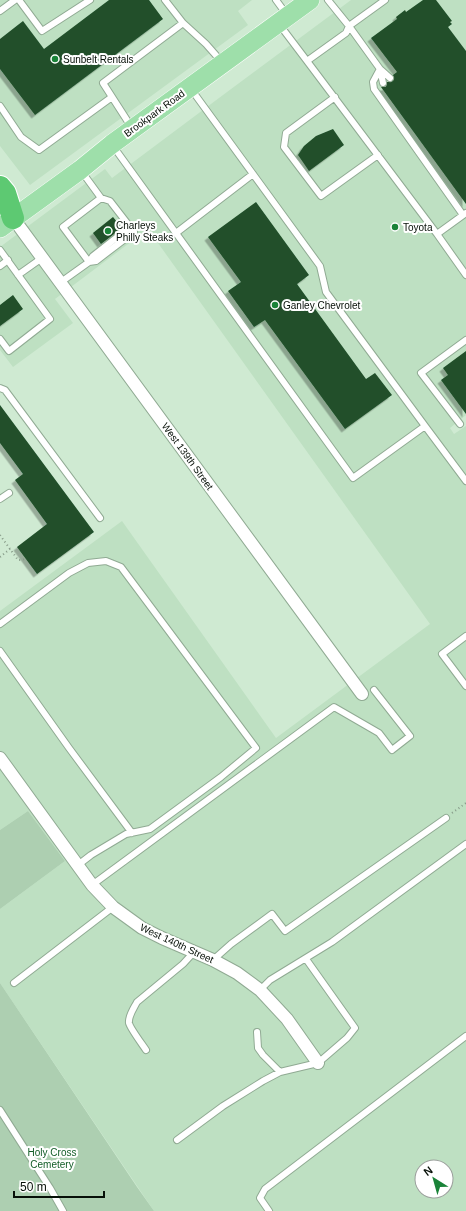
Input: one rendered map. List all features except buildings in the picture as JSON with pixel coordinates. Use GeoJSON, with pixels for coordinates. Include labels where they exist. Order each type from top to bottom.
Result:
{"type":"FeatureCollection","features":[{"type":"Feature","properties":{"kind":"highway"},"geometry":{"type":"LineString","coordinates":[[0,187],[5,193],[4,219]]}},
{"type":"Feature","properties":{"kind":"main road","name":"Brookpark Road"},"geometry":{"type":"LineString","coordinates":[[4,219],[80,170],[132,129],[310,0]]}},
{"type":"Feature","properties":{"kind":"street","name":"West 139th Street"},"geometry":{"type":"LineString","coordinates":[[4,219],[42,258],[61,282],[362,694]]}},
{"type":"Feature","properties":{"kind":"street","name":"West 140th Street"},"geometry":{"type":"LineString","coordinates":[[0,758],[92,885],[113,906],[142,928],[237,973],[260,990],[287,1019],[318,1063]]}},
{"type":"Feature","properties":{"kind":"lane"},"geometry":{"type":"LineString","coordinates":[[0,11],[15,0]]}},
{"type":"Feature","properties":{"kind":"lane"},"geometry":{"type":"LineString","coordinates":[[18,0],[42,31],[89,0]]}},
{"type":"Feature","properties":{"kind":"lane"},"geometry":{"type":"LineString","coordinates":[[165,0],[183,23],[206,44],[223,63]]}},
{"type":"Feature","properties":{"kind":"lane"},"geometry":{"type":"LineString","coordinates":[[276,0],[283,19],[307,61],[466,275]]}},
{"type":"Feature","properties":{"kind":"lane"},"geometry":{"type":"LineString","coordinates":[[328,0],[380,69],[390,78]]}},
{"type":"Feature","properties":{"kind":"lane"},"geometry":{"type":"LineString","coordinates":[[307,61],[346,33],[349,26],[384,0]]}},
{"type":"Feature","properties":{"kind":"lane"},"geometry":{"type":"LineString","coordinates":[[132,129],[103,83],[183,23]]}},
{"type":"Feature","properties":{"kind":"lane"},"geometry":{"type":"LineString","coordinates":[[380,69],[383,83]]}},
{"type":"Feature","properties":{"kind":"lane"},"geometry":{"type":"LineString","coordinates":[[380,69],[373,82],[374,89],[465,214],[437,234]]}},
{"type":"Feature","properties":{"kind":"lane"},"geometry":{"type":"LineString","coordinates":[[190,87],[320,266],[326,292],[466,481]]}},
{"type":"Feature","properties":{"kind":"lane"},"geometry":{"type":"LineString","coordinates":[[0,106],[22,137],[38,150],[112,97]]}},
{"type":"Feature","properties":{"kind":"lane"},"geometry":{"type":"LineString","coordinates":[[335,97],[286,133],[284,147],[322,196],[378,155]]}},
{"type":"Feature","properties":{"kind":"lane"},"geometry":{"type":"LineString","coordinates":[[112,144],[353,478],[425,426]]}},
{"type":"Feature","properties":{"kind":"lane"},"geometry":{"type":"LineString","coordinates":[[61,282],[89,262],[96,261],[134,232],[110,201],[102,198],[80,170]]}},
{"type":"Feature","properties":{"kind":"lane"},"geometry":{"type":"LineString","coordinates":[[176,233],[253,174]]}},
{"type":"Feature","properties":{"kind":"lane"},"geometry":{"type":"LineString","coordinates":[[89,262],[63,227],[102,198]]}},
{"type":"Feature","properties":{"kind":"lane"},"geometry":{"type":"LineString","coordinates":[[0,250],[50,319],[9,351],[0,339]]}},
{"type":"Feature","properties":{"kind":"lane"},"geometry":{"type":"LineString","coordinates":[[18,275],[42,258]]}},
{"type":"Feature","properties":{"kind":"lane"},"geometry":{"type":"LineString","coordinates":[[0,266],[8,260]]}},
{"type":"Feature","properties":{"kind":"lane"},"geometry":{"type":"LineString","coordinates":[[460,424],[421,373],[466,340]]}},
{"type":"Feature","properties":{"kind":"lane"},"geometry":{"type":"LineString","coordinates":[[0,388],[5,390],[100,518]]}},
{"type":"Feature","properties":{"kind":"lane"},"geometry":{"type":"LineString","coordinates":[[0,499],[9,492]]}},
{"type":"Feature","properties":{"kind":"lane"},"geometry":{"type":"LineString","coordinates":[[0,624],[69,573],[88,563],[106,562],[121,567],[256,748],[221,777],[150,829],[126,834],[78,865]]}},
{"type":"Feature","properties":{"kind":"lane"},"geometry":{"type":"LineString","coordinates":[[466,636],[442,654],[466,686]]}},
{"type":"Feature","properties":{"kind":"lane"},"geometry":{"type":"LineString","coordinates":[[0,651],[69,748],[132,832]]}},
{"type":"Feature","properties":{"kind":"lane"},"geometry":{"type":"LineString","coordinates":[[92,885],[334,707],[379,733],[392,750],[410,736],[374,690]]}},
{"type":"Feature","properties":{"kind":"lane"},"geometry":{"type":"LineString","coordinates":[[212,960],[272,914],[285,931],[446,818]]}},
{"type":"Feature","properties":{"kind":"lane"},"geometry":{"type":"LineString","coordinates":[[260,990],[270,980],[332,942],[466,844]]}},
{"type":"Feature","properties":{"kind":"lane"},"geometry":{"type":"LineString","coordinates":[[14,982],[113,906]]}},
{"type":"Feature","properties":{"kind":"lane"},"geometry":{"type":"LineString","coordinates":[[146,1050],[129,1024],[129,1018],[132,1010],[138,1002],[183,964],[194,952]]}},
{"type":"Feature","properties":{"kind":"lane"},"geometry":{"type":"LineString","coordinates":[[177,1140],[223,1106],[263,1081],[280,1072],[318,1063],[347,1038],[355,1028],[306,959]]}},
{"type":"Feature","properties":{"kind":"lane"},"geometry":{"type":"LineString","coordinates":[[257,1032],[258,1048],[280,1072]]}},
{"type":"Feature","properties":{"kind":"lane"},"geometry":{"type":"LineString","coordinates":[[269,1211],[260,1198],[265,1190],[466,1036]]}},
{"type":"Feature","properties":{"kind":"lane"},"geometry":{"type":"LineString","coordinates":[[0,1110],[63,1211]]}},
{"type":"Feature","properties":{"kind":"path"},"geometry":{"type":"LineString","coordinates":[[0,535],[18,560],[25,559]]}},
{"type":"Feature","properties":{"kind":"path"},"geometry":{"type":"LineString","coordinates":[[0,556],[10,549]]}},
{"type":"Feature","properties":{"kind":"path"},"geometry":{"type":"LineString","coordinates":[[446,818],[466,803]]}},
{"type":"Feature","properties":{"kind":"shaded area"},"geometry":{"type":"Polygon","coordinates":[[[0,0],[252,0],[238,11],[248,25],[30,185],[0,146],[0,0]]]}},
{"type":"Feature","properties":{"kind":"shaded area"},"geometry":{"type":"Polygon","coordinates":[[[351,0],[466,0],[466,415],[450,428],[454,434],[466,426],[466,1211],[154,1211],[0,983],[0,909],[65,861],[28,811],[0,830],[0,611],[122,521],[276,738],[430,624],[148,229],[55,299],[73,323],[13,367],[0,350],[0,247],[105,169],[112,178],[351,0]]]}},
{"type":"Feature","properties":{"kind":"green space"},"geometry":{"type":"Polygon","coordinates":[[[28,811],[65,861],[0,909],[0,830],[28,811]]]}},
{"type":"Feature","properties":{"kind":"green space","name":"Holy Cross Cemetery"},"geometry":{"type":"Polygon","coordinates":[[[0,983],[137,1187],[154,1211],[0,1211],[0,983]]]}},
{"type":"Feature","properties":{"kind":"place","name":"Sunbelt Rentals"},"geometry":{"type":"Point","coordinates":[55,59]}},
{"type":"Feature","properties":{"kind":"place","name":"Toyota"},"geometry":{"type":"Point","coordinates":[395,227]}},
{"type":"Feature","properties":{"kind":"place","name":"Charleys Philly Steaks"},"geometry":{"type":"Point","coordinates":[108,231]}},
{"type":"Feature","properties":{"kind":"place","name":"Ganley Chevrolet"},"geometry":{"type":"Point","coordinates":[275,305]}}]}
